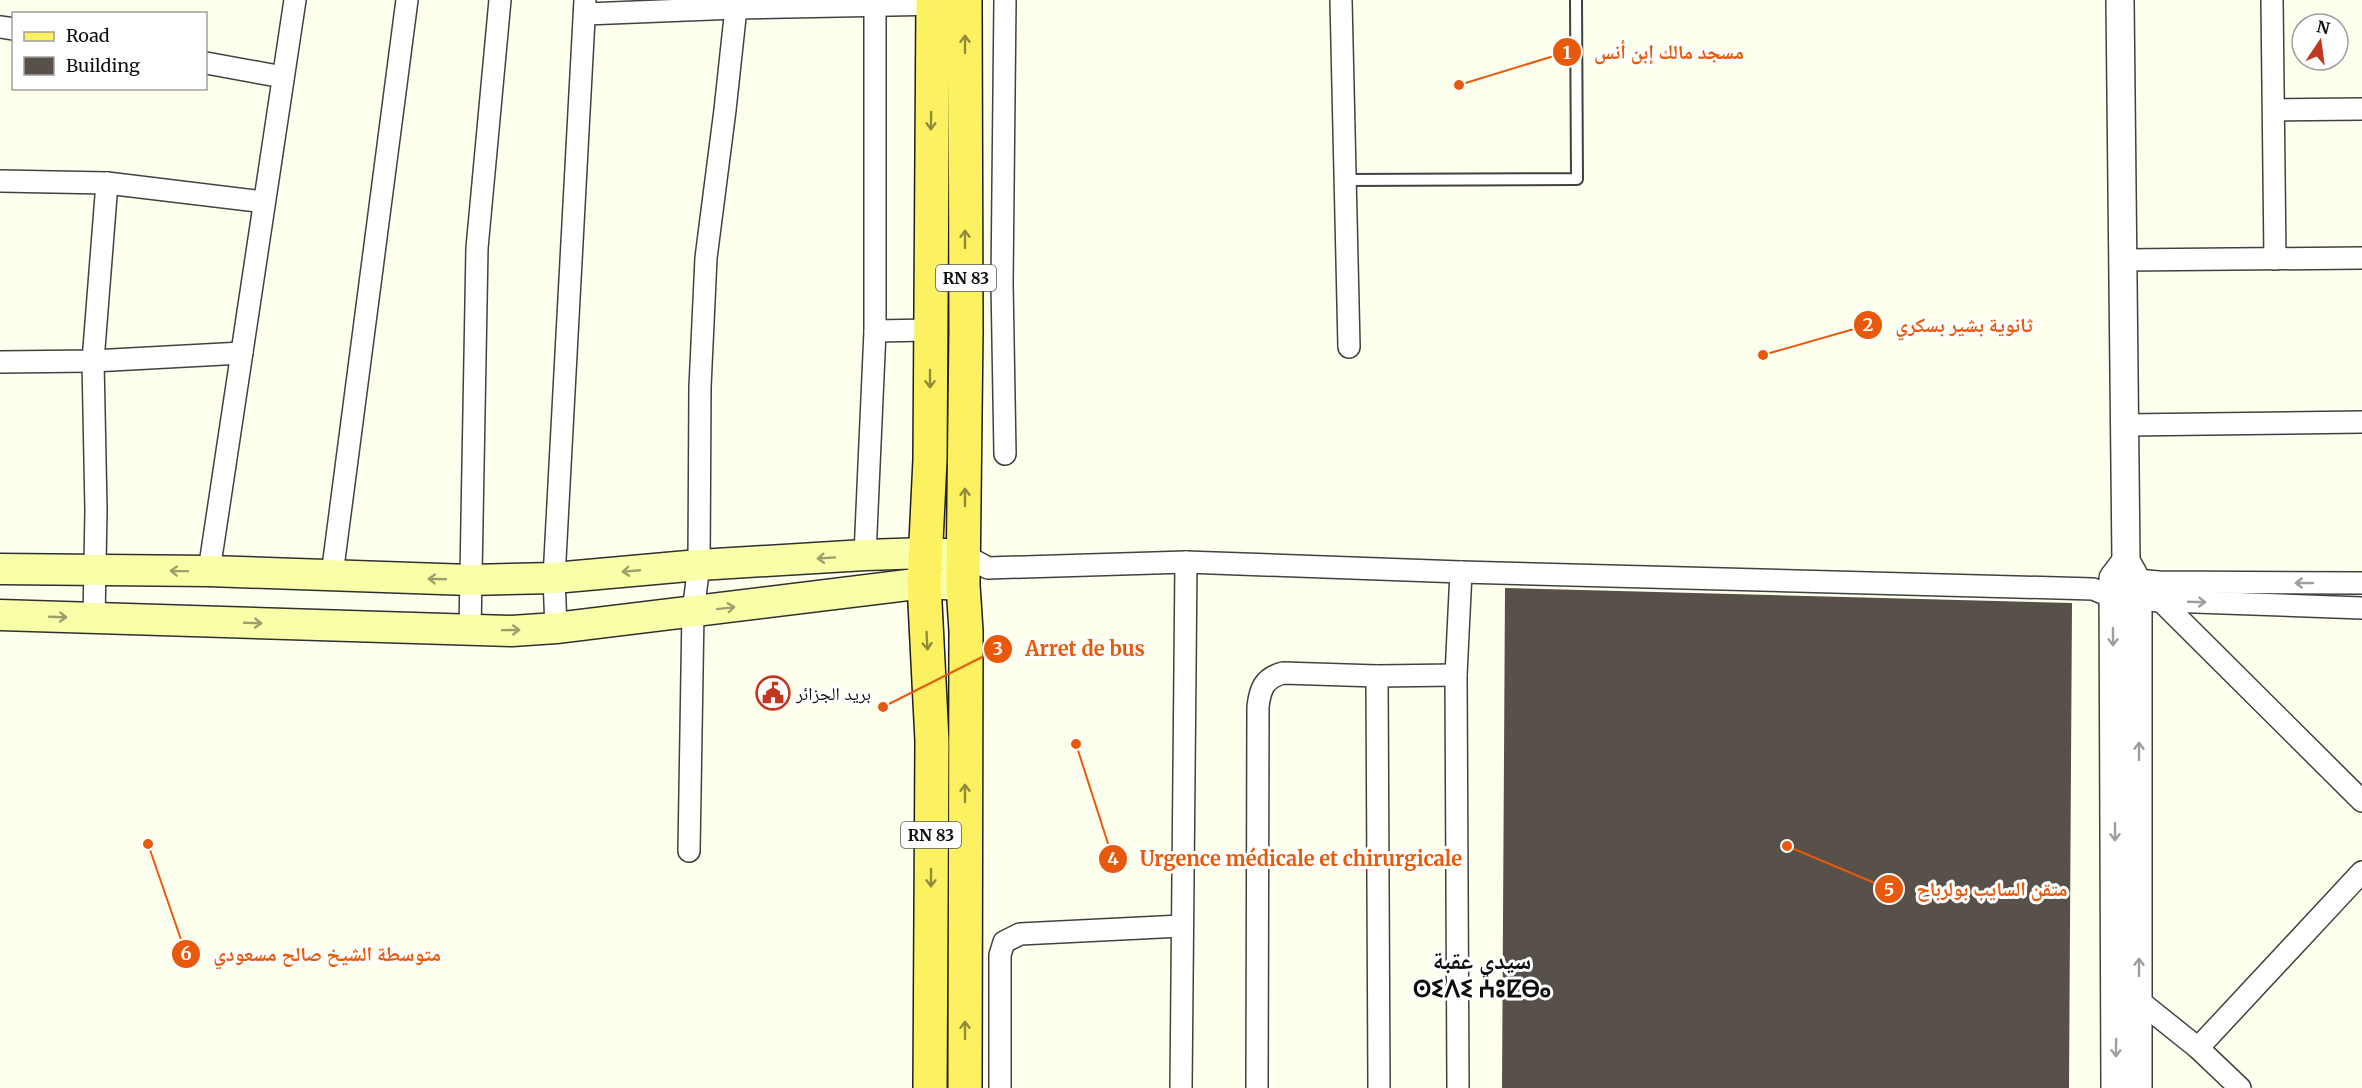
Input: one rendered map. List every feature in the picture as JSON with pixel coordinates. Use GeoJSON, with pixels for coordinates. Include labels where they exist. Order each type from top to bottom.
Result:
{"type":"FeatureCollection","features":[{"type":"Feature","properties":{"kind":"main road","name":"RN 83"},"geometry":{"type":"LineString","coordinates":[[949,2],[966,284],[972,569],[966,631],[965,1088]]}},
{"type":"Feature","properties":{"kind":"main road","name":"RN 83"},"geometry":{"type":"LineString","coordinates":[[930,1088],[932,741],[925,568],[930,460],[930,330],[949,2]]}},
{"type":"Feature","properties":{"kind":"main road"},"geometry":{"type":"LineString","coordinates":[[0,569],[209,571],[470,580],[554,578],[699,565],[865,555],[925,568],[972,569]]}},
{"type":"Feature","properties":{"kind":"main road"},"geometry":{"type":"LineString","coordinates":[[0,615],[470,630],[556,628],[693,612],[925,568]]}},
{"type":"Feature","properties":{"kind":"main road"},"geometry":{"type":"LineString","coordinates":[[932,741],[965,740]]}},
{"type":"Feature","properties":{"kind":"street"},"geometry":{"type":"LineString","coordinates":[[209,571],[295,0]]}},
{"type":"Feature","properties":{"kind":"street"},"geometry":{"type":"LineString","coordinates":[[332,575],[407,0]]}},
{"type":"Feature","properties":{"kind":"street"},"geometry":{"type":"LineString","coordinates":[[470,630],[477,248],[500,0]]}},
{"type":"Feature","properties":{"kind":"street"},"geometry":{"type":"LineString","coordinates":[[1005,0],[1002,283],[1005,454]]}},
{"type":"Feature","properties":{"kind":"street"},"geometry":{"type":"LineString","coordinates":[[1341,0],[1349,347]]}},
{"type":"Feature","properties":{"kind":"street"},"geometry":{"type":"LineString","coordinates":[[2120,0],[2126,425],[2128,1001],[2138,1088]]}},
{"type":"Feature","properties":{"kind":"street"},"geometry":{"type":"LineString","coordinates":[[2272,0],[2275,259]]}},
{"type":"Feature","properties":{"kind":"street"},"geometry":{"type":"LineString","coordinates":[[556,628],[554,578],[585,7],[736,8],[949,2]]}},
{"type":"Feature","properties":{"kind":"street"},"geometry":{"type":"LineString","coordinates":[[865,555],[875,331],[875,3]]}},
{"type":"Feature","properties":{"kind":"street"},"geometry":{"type":"LineString","coordinates":[[689,851],[693,612],[699,565],[700,387],[706,258],[736,8]]}},
{"type":"Feature","properties":{"kind":"street"},"geometry":{"type":"LineString","coordinates":[[207,63],[283,77]]}},
{"type":"Feature","properties":{"kind":"street"},"geometry":{"type":"LineString","coordinates":[[2274,110],[2362,109]]}},
{"type":"Feature","properties":{"kind":"street"},"geometry":{"type":"LineString","coordinates":[[0,182],[107,183],[264,202]]}},
{"type":"Feature","properties":{"kind":"street"},"geometry":{"type":"LineString","coordinates":[[94,619],[93,361],[107,183]]}},
{"type":"Feature","properties":{"kind":"street"},"geometry":{"type":"LineString","coordinates":[[2122,260],[2362,258]]}},
{"type":"Feature","properties":{"kind":"street"},"geometry":{"type":"LineString","coordinates":[[966,284],[1002,283]]}},
{"type":"Feature","properties":{"kind":"street"},"geometry":{"type":"LineString","coordinates":[[875,331],[930,330]]}},
{"type":"Feature","properties":{"kind":"street"},"geometry":{"type":"LineString","coordinates":[[0,362],[93,361],[242,353]]}},
{"type":"Feature","properties":{"kind":"street"},"geometry":{"type":"LineString","coordinates":[[2126,425],[2362,422]]}},
{"type":"Feature","properties":{"kind":"street"},"geometry":{"type":"LineString","coordinates":[[972,569],[1186,562],[1461,572],[2126,587],[2362,583]]}},
{"type":"Feature","properties":{"kind":"street"},"geometry":{"type":"LineString","coordinates":[[1181,1088],[1186,562]]}},
{"type":"Feature","properties":{"kind":"street"},"geometry":{"type":"LineString","coordinates":[[1458,1088],[1456,675],[1461,572]]}},
{"type":"Feature","properties":{"kind":"street"},"geometry":{"type":"LineString","coordinates":[[2126,587],[2362,608]]}},
{"type":"Feature","properties":{"kind":"street"},"geometry":{"type":"LineString","coordinates":[[2126,587],[2362,801]]}},
{"type":"Feature","properties":{"kind":"street"},"geometry":{"type":"LineString","coordinates":[[1257,1088],[1258,707],[1260,692],[1273,676],[1283,673],[1377,676],[1456,675]]}},
{"type":"Feature","properties":{"kind":"street"},"geometry":{"type":"LineString","coordinates":[[1377,676],[1379,1088]]}},
{"type":"Feature","properties":{"kind":"street"},"geometry":{"type":"LineString","coordinates":[[2198,1048],[2362,872]]}},
{"type":"Feature","properties":{"kind":"street"},"geometry":{"type":"LineString","coordinates":[[1000,1088],[1000,955],[1004,942],[1020,934],[1181,927]]}},
{"type":"Feature","properties":{"kind":"street"},"geometry":{"type":"LineString","coordinates":[[2128,1001],[2198,1048],[2240,1088]]}},
{"type":"Feature","properties":{"kind":"street"},"geometry":{"type":"LineString","coordinates":[[2115,1088],[2128,1001]]}},
{"type":"Feature","properties":{"kind":"lane"},"geometry":{"type":"LineString","coordinates":[[1345,180],[1577,179],[1576,0]]}},
{"type":"Feature","properties":{"kind":"building"},"geometry":{"type":"Polygon","coordinates":[[[1505,588],[2072,603],[2069,1088],[1502,1088],[1505,588]]]}},
{"type":"Feature","properties":{"kind":"place","name":"مسجد مالك إبن أنس"},"geometry":{"type":"Point","coordinates":[1459,85]}},
{"type":"Feature","properties":{"kind":"place","name":"ثانوية بشير بسكري"},"geometry":{"type":"Point","coordinates":[1763,355]}},
{"type":"Feature","properties":{"kind":"place","name":"بريد الجزائر"},"geometry":{"type":"Point","coordinates":[773,693]}},
{"type":"Feature","properties":{"kind":"place","name":"Arret de bus"},"geometry":{"type":"Point","coordinates":[883,707]}},
{"type":"Feature","properties":{"kind":"place","name":"Urgence médicale et chirurgicale"},"geometry":{"type":"Point","coordinates":[1076,744]}},
{"type":"Feature","properties":{"kind":"place","name":"متوسطة الشيخ صالح مسعودي"},"geometry":{"type":"Point","coordinates":[148,844]}},
{"type":"Feature","properties":{"kind":"place","name":"متقن السايب بولرباح"},"geometry":{"type":"Point","coordinates":[1787,846]}},
{"type":"Feature","properties":{"kind":"district","name":"سيدي عقبة ⵙⵉⴷⵉ ⵄⵓⵇⴱⴰ"},"geometry":{"type":"Point","coordinates":[1482,974]}}]}
